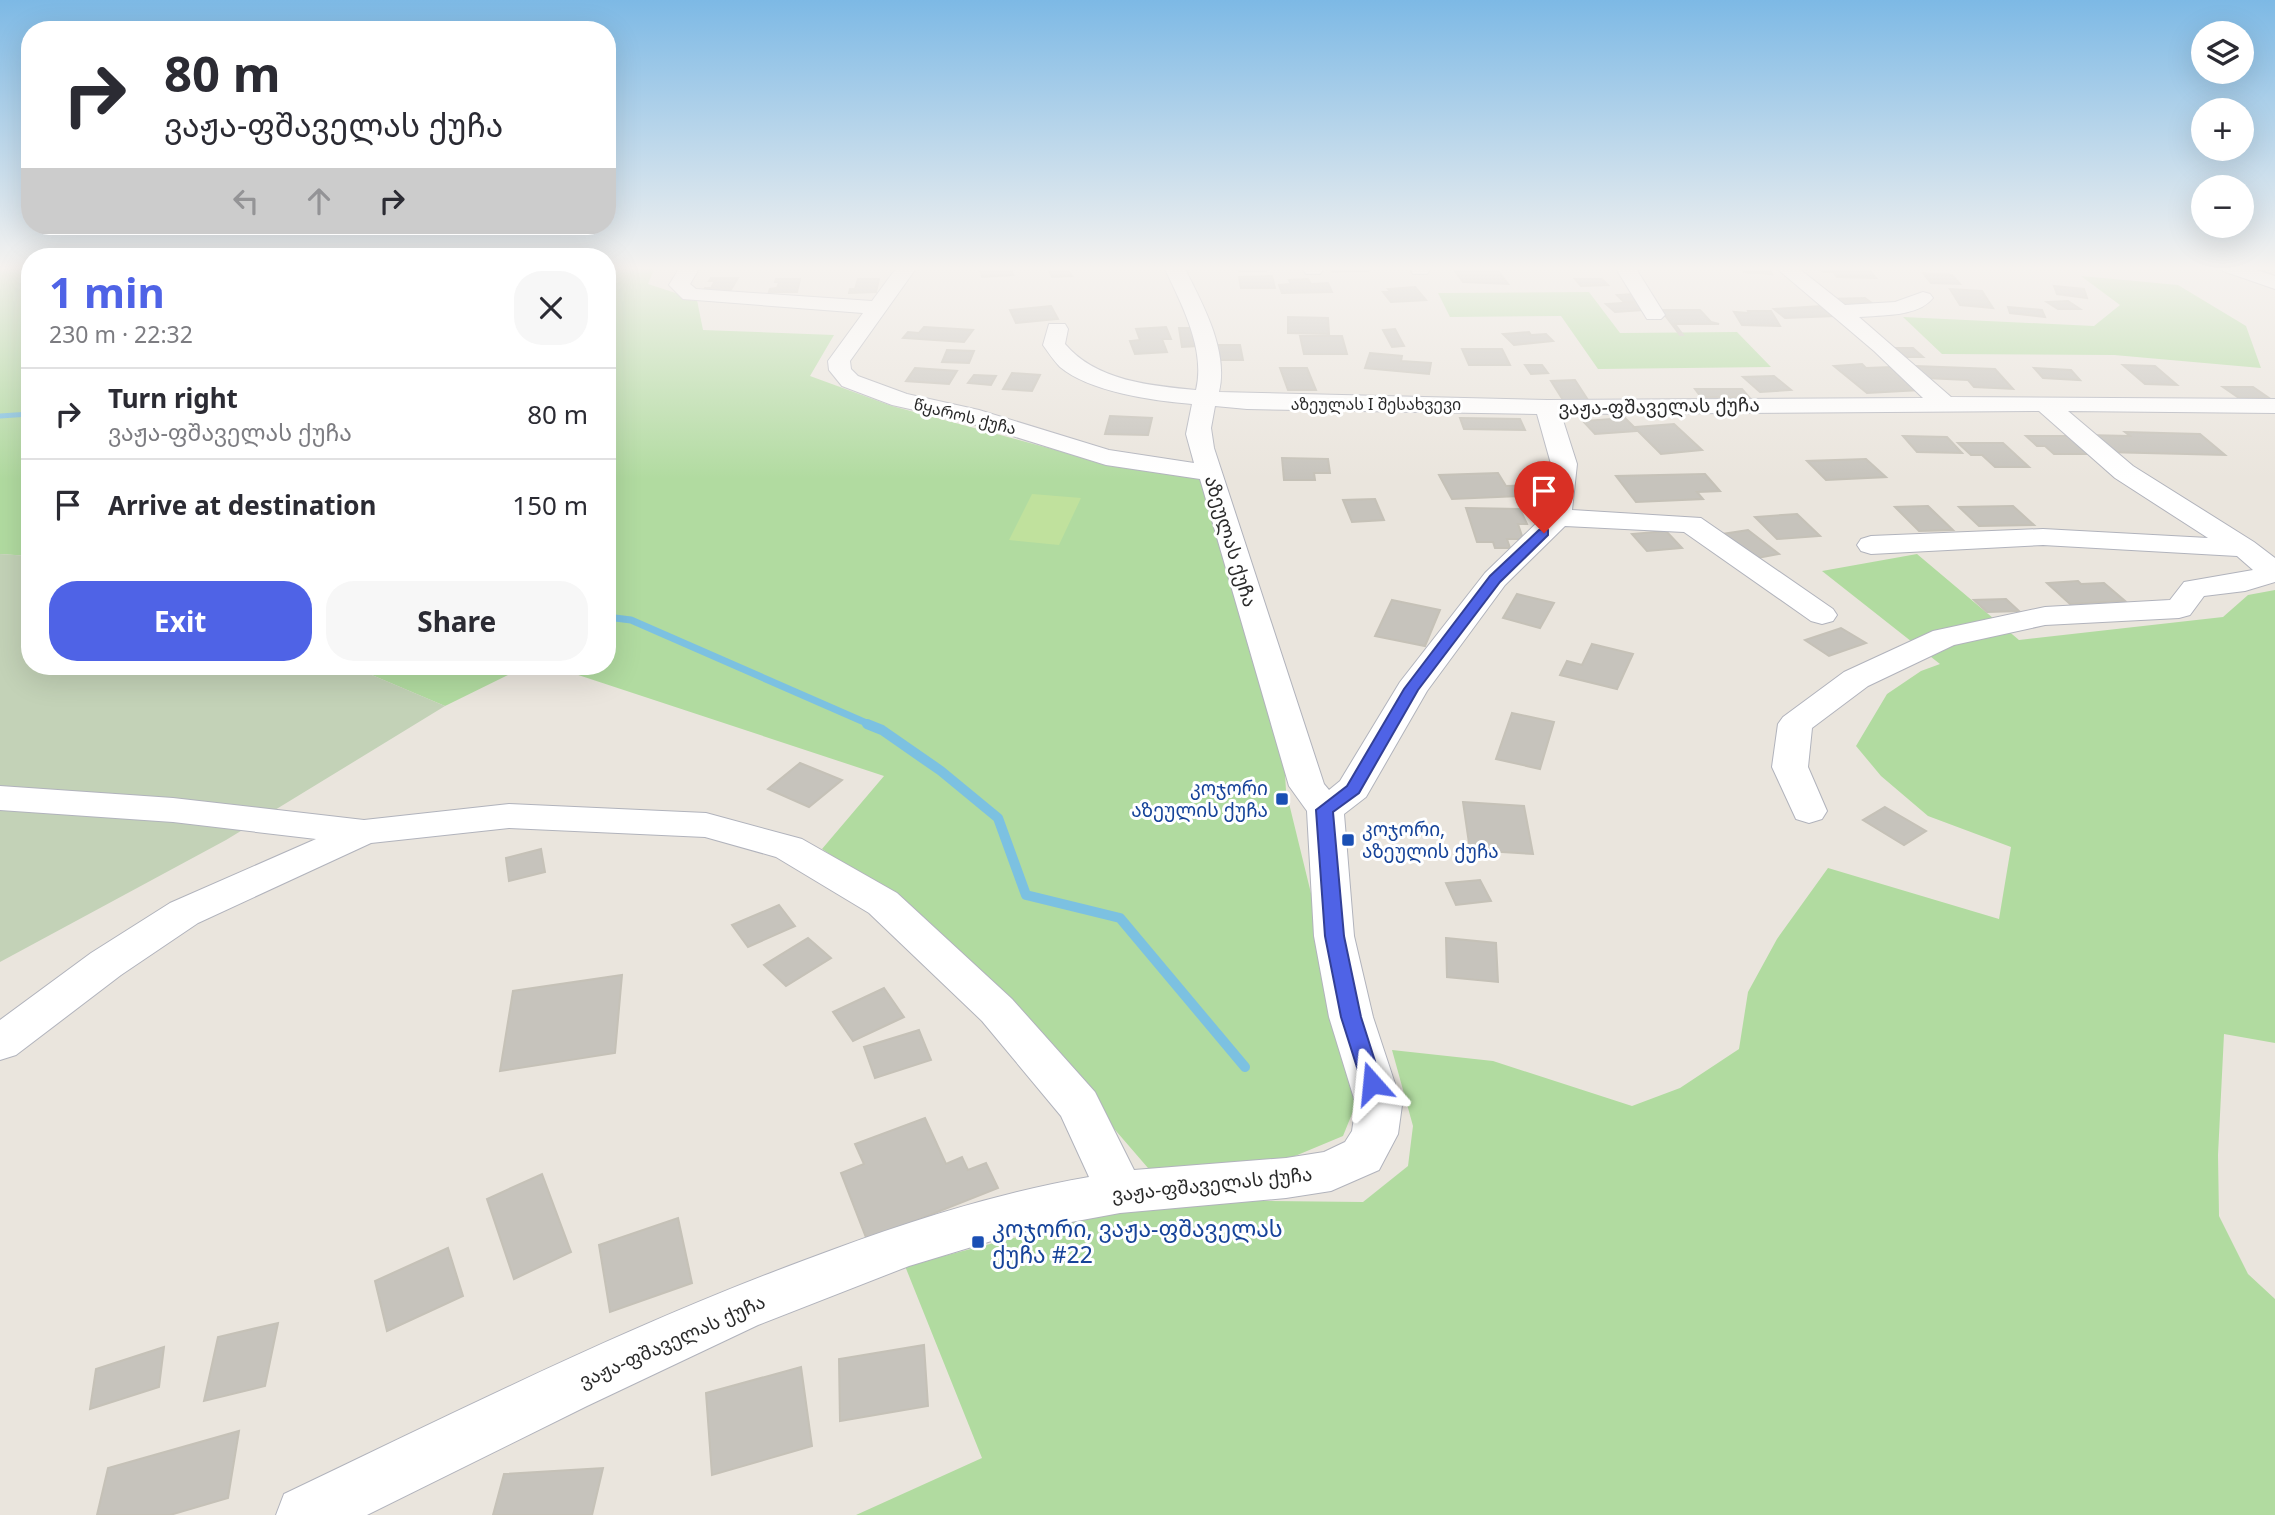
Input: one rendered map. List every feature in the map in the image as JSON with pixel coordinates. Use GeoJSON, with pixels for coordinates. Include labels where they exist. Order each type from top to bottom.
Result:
{"type":"FeatureCollection","features":[{"type":"Feature","properties":{"kind":"street","name":"წყაროს ქუჩა"},"geometry":{"type":"LineString","coordinates":[[856,338],[839,360],[840,370],[850,382],[900,400],[970,415],[1106,457],[1211,473]]}},
{"type":"Feature","properties":{"kind":"street","name":"აზეულას I შესახვევი"},"geometry":{"type":"LineString","coordinates":[[1056,338],[1054,345],[1068,362],[1101,380],[1144,391],[1247,402],[1547,407]]}},
{"type":"Feature","properties":{"kind":"street","name":"აზეულას ქუჩა"},"geometry":{"type":"LineString","coordinates":[[1201,338],[1210,366],[1210,380],[1198,424],[1200,446],[1211,473],[1307,786],[1325,810]]}},
{"type":"Feature","properties":{"kind":"street"},"geometry":{"type":"LineString","coordinates":[[1872,338],[1944,404]]}},
{"type":"Feature","properties":{"kind":"street","name":"ვაჟა-ფშაველას ქუჩა"},"geometry":{"type":"LineString","coordinates":[[1558,517],[1564,464],[1547,407],[1944,404],[2275,406]]}},
{"type":"Feature","properties":{"kind":"street"},"geometry":{"type":"LineString","coordinates":[[1809,811],[1790,768],[1795,724],[1856,679],[1944,638],[2045,616],[2179,609],[2195,588],[2232,584],[2265,576],[2274,571],[2244,548],[2124,472],[2045,404]]}},
{"type":"Feature","properties":{"kind":"street"},"geometry":{"type":"LineString","coordinates":[[1325,810],[1353,789],[1412,689],[1495,579],[1558,517],[1691,524],[1822,615]]}},
{"type":"Feature","properties":{"kind":"street"},"geometry":{"type":"LineString","coordinates":[[1871,545],[2043,537],[2244,548]]}},
{"type":"Feature","properties":{"kind":"street"},"geometry":{"type":"LineString","coordinates":[[0,798],[173,810],[364,832],[509,816],[706,825],[789,848],[883,903],[997,1010],[1079,1105],[1119,1192]]}},
{"type":"Feature","properties":{"kind":"street","name":"ვაჟა-ფშაველას ქუჩა"},"geometry":{"type":"LineString","coordinates":[[305,1515],[568,1387],[752,1303],[904,1245],[1028,1209],[1119,1192],[1286,1178],[1331,1171],[1362,1156],[1375,1134],[1379,1105],[1351,1017],[1334,936],[1325,810]]}},
{"type":"Feature","properties":{"kind":"street"},"geometry":{"type":"LineString","coordinates":[[0,1044],[106,964],[184,913],[364,832]]}},
{"type":"Feature","properties":{"kind":"street"},"geometry":{"type":"LineString","coordinates":[[0,1015],[106,964]]}},
{"type":"Feature","properties":{"kind":"green space"},"geometry":{"type":"Polygon","coordinates":[[[0,338],[21,338],[21,555],[0,554],[0,338]]]}},
{"type":"Feature","properties":{"kind":"green space"},"geometry":{"type":"Polygon","coordinates":[[[616,338],[832,338],[810,376],[892,406],[1071,454],[1202,477],[1284,756],[1286,791],[1360,1094],[1343,1136],[1283,1161],[1148,1168],[965,956],[924,917],[822,849],[884,776],[578,675],[616,675],[616,338]]]}},
{"type":"Feature","properties":{"kind":"green space"},"geometry":{"type":"Polygon","coordinates":[[[1576,338],[1743,338],[1771,367],[1598,369],[1576,338]]]}},
{"type":"Feature","properties":{"kind":"green space"},"geometry":{"type":"Polygon","coordinates":[[[1925,338],[2250,338],[2261,368],[2114,355],[1942,354],[1925,338]]]}},
{"type":"Feature","properties":{"kind":"green space"},"geometry":{"type":"Polygon","coordinates":[[[1032,494],[1081,498],[1059,545],[1009,540],[1032,494]]]}},
{"type":"Feature","properties":{"kind":"green space"},"geometry":{"type":"Polygon","coordinates":[[[0,554],[21,555],[21,675],[372,675],[445,706],[226,840],[0,962],[0,554]]]}},
{"type":"Feature","properties":{"kind":"green space"},"geometry":{"type":"Polygon","coordinates":[[[1917,554],[2019,640],[2223,617],[2248,595],[2275,590],[2275,1043],[2224,1034],[2218,1155],[2219,1216],[2248,1274],[2275,1299],[2275,1515],[856,1515],[982,1458],[905,1266],[1117,1211],[1183,1200],[1363,1202],[1408,1166],[1413,1126],[1392,1050],[1493,1061],[1632,1106],[1680,1088],[1739,1049],[1748,992],[1777,939],[1828,868],[1999,919],[2011,847],[1928,816],[1881,776],[1856,746],[1887,694],[1921,671],[1940,664],[1822,571],[1917,554]]]}},
{"type":"Feature","properties":{"kind":"green space"},"geometry":{"type":"Polygon","coordinates":[[[372,675],[508,675],[445,706],[372,675]]]}},
{"type":"Feature","properties":{"kind":"building"},"geometry":{"type":"Polygon","coordinates":[[[903,338],[967,338],[964,342],[903,338]]]}},
{"type":"Feature","properties":{"kind":"building"},"geometry":{"type":"Polygon","coordinates":[[[1139,338],[1171,339],[1162,339],[1167,352],[1135,354],[1130,341],[1140,340],[1139,338]]]}},
{"type":"Feature","properties":{"kind":"building"},"geometry":{"type":"Polygon","coordinates":[[[1181,338],[1196,338],[1197,346],[1182,347],[1181,338]]]}},
{"type":"Feature","properties":{"kind":"building"},"geometry":{"type":"Polygon","coordinates":[[[1300,338],[1342,338],[1347,354],[1304,354],[1300,338]]]}},
{"type":"Feature","properties":{"kind":"building"},"geometry":{"type":"Polygon","coordinates":[[[1387,338],[1400,338],[1404,346],[1392,347],[1387,338]]]}},
{"type":"Feature","properties":{"kind":"building"},"geometry":{"type":"Polygon","coordinates":[[[1507,338],[1550,338],[1553,341],[1514,345],[1507,338]]]}},
{"type":"Feature","properties":{"kind":"building"},"geometry":{"type":"Polygon","coordinates":[[[1214,345],[1240,345],[1243,360],[1216,360],[1214,345]]]}},
{"type":"Feature","properties":{"kind":"building"},"geometry":{"type":"Polygon","coordinates":[[[1895,348],[1913,348],[1923,357],[1906,357],[1895,348]]]}},
{"type":"Feature","properties":{"kind":"building"},"geometry":{"type":"Polygon","coordinates":[[[1462,349],[1502,349],[1510,365],[1469,365],[1462,349]]]}},
{"type":"Feature","properties":{"kind":"building"},"geometry":{"type":"Polygon","coordinates":[[[947,350],[974,351],[969,363],[942,362],[947,350]]]}},
{"type":"Feature","properties":{"kind":"building"},"geometry":{"type":"Polygon","coordinates":[[[1370,353],[1402,356],[1401,361],[1431,363],[1429,374],[1365,368],[1370,353]]]}},
{"type":"Feature","properties":{"kind":"building"},"geometry":{"type":"Polygon","coordinates":[[[1862,364],[1866,368],[1892,367],[1923,390],[1867,393],[1834,366],[1862,364]]]}},
{"type":"Feature","properties":{"kind":"building"},"geometry":{"type":"Polygon","coordinates":[[[1525,365],[1542,365],[1548,373],[1531,374],[1525,365]]]}},
{"type":"Feature","properties":{"kind":"building"},"geometry":{"type":"Polygon","coordinates":[[[2123,365],[2155,366],[2177,385],[2145,384],[2123,365]]]}},
{"type":"Feature","properties":{"kind":"building"},"geometry":{"type":"Polygon","coordinates":[[[1915,366],[1995,369],[2013,389],[1974,387],[1968,380],[1925,378],[1915,366]]]}},
{"type":"Feature","properties":{"kind":"building"},"geometry":{"type":"Polygon","coordinates":[[[915,368],[957,371],[949,384],[906,381],[915,368]]]}},
{"type":"Feature","properties":{"kind":"building"},"geometry":{"type":"Polygon","coordinates":[[[1280,368],[1307,368],[1316,390],[1288,390],[1280,368]]]}},
{"type":"Feature","properties":{"kind":"building"},"geometry":{"type":"Polygon","coordinates":[[[2034,368],[2071,370],[2080,380],[2043,378],[2034,368]]]}},
{"type":"Feature","properties":{"kind":"building"},"geometry":{"type":"Polygon","coordinates":[[[1012,373],[1040,375],[1032,391],[1003,389],[1012,373]]]}},
{"type":"Feature","properties":{"kind":"building"},"geometry":{"type":"Polygon","coordinates":[[[974,375],[996,376],[991,385],[968,383],[974,375]]]}},
{"type":"Feature","properties":{"kind":"building"},"geometry":{"type":"Polygon","coordinates":[[[1774,376],[1791,390],[1760,392],[1743,377],[1774,376]]]}},
{"type":"Feature","properties":{"kind":"building"},"geometry":{"type":"Polygon","coordinates":[[[1575,380],[1588,400],[1563,400],[1551,381],[1575,380]]]}},
{"type":"Feature","properties":{"kind":"building"},"geometry":{"type":"Polygon","coordinates":[[[2223,387],[2253,387],[2269,398],[2239,398],[2223,387]]]}},
{"type":"Feature","properties":{"kind":"building"},"geometry":{"type":"Polygon","coordinates":[[[1695,389],[1742,389],[1749,397],[1701,397],[1695,389]]]}},
{"type":"Feature","properties":{"kind":"building"},"geometry":{"type":"Polygon","coordinates":[[[1110,416],[1152,418],[1148,435],[1105,434],[1110,416]]]}},
{"type":"Feature","properties":{"kind":"building"},"geometry":{"type":"Polygon","coordinates":[[[1460,418],[1520,419],[1525,430],[1464,429],[1460,418]]]}},
{"type":"Feature","properties":{"kind":"building"},"geometry":{"type":"Polygon","coordinates":[[[1625,418],[1638,431],[1595,434],[1583,421],[1625,418]]]}},
{"type":"Feature","properties":{"kind":"building"},"geometry":{"type":"Polygon","coordinates":[[[1674,424],[1702,450],[1661,454],[1634,427],[1674,424]]]}},
{"type":"Feature","properties":{"kind":"building"},"geometry":{"type":"Polygon","coordinates":[[[2125,432],[2200,434],[2225,455],[2104,452],[2087,435],[2130,436],[2125,432]]]}},
{"type":"Feature","properties":{"kind":"building"},"geometry":{"type":"Polygon","coordinates":[[[1903,436],[1947,437],[1962,453],[1917,452],[1903,436]]]}},
{"type":"Feature","properties":{"kind":"building"},"geometry":{"type":"Polygon","coordinates":[[[2026,436],[2069,436],[2090,454],[2054,454],[2045,446],[2037,446],[2026,436]]]}},
{"type":"Feature","properties":{"kind":"building"},"geometry":{"type":"Polygon","coordinates":[[[1958,443],[2003,443],[2029,467],[1995,467],[1982,455],[1971,455],[1958,443]]]}},
{"type":"Feature","properties":{"kind":"building"},"geometry":{"type":"Polygon","coordinates":[[[1282,458],[1328,459],[1330,473],[1314,473],[1315,480],[1284,480],[1282,458]]]}},
{"type":"Feature","properties":{"kind":"building"},"geometry":{"type":"Polygon","coordinates":[[[1866,459],[1886,477],[1826,480],[1807,461],[1866,459]]]}},
{"type":"Feature","properties":{"kind":"building"},"geometry":{"type":"Polygon","coordinates":[[[1498,473],[1506,486],[1539,485],[1546,495],[1452,499],[1439,475],[1498,473]]]}},
{"type":"Feature","properties":{"kind":"building"},"geometry":{"type":"Polygon","coordinates":[[[1705,474],[1720,491],[1697,492],[1703,499],[1636,502],[1616,476],[1705,474]]]}},
{"type":"Feature","properties":{"kind":"building"},"geometry":{"type":"Polygon","coordinates":[[[1375,499],[1384,520],[1352,522],[1343,500],[1375,499]]]}},
{"type":"Feature","properties":{"kind":"building"},"geometry":{"type":"Polygon","coordinates":[[[1928,506],[1953,530],[1919,531],[1895,507],[1928,506]]]}},
{"type":"Feature","properties":{"kind":"building"},"geometry":{"type":"Polygon","coordinates":[[[2013,506],[2034,525],[1979,526],[1959,507],[2013,506]]]}},
{"type":"Feature","properties":{"kind":"building"},"geometry":{"type":"Polygon","coordinates":[[[1466,508],[1520,509],[1527,524],[1518,524],[1523,539],[1507,539],[1510,548],[1495,548],[1493,542],[1477,542],[1466,508]]]}},
{"type":"Feature","properties":{"kind":"building"},"geometry":{"type":"Polygon","coordinates":[[[1797,514],[1820,536],[1777,539],[1755,517],[1797,514]]]}},
{"type":"Feature","properties":{"kind":"building"},"geometry":{"type":"Polygon","coordinates":[[[1748,530],[1779,554],[1747,560],[1716,535],[1748,530]]]}},
{"type":"Feature","properties":{"kind":"building"},"geometry":{"type":"Polygon","coordinates":[[[1666,531],[1682,548],[1647,551],[1632,534],[1666,531]]]}},
{"type":"Feature","properties":{"kind":"building"},"geometry":{"type":"Polygon","coordinates":[[[2078,581],[2081,584],[2104,583],[2125,601],[2070,604],[2047,583],[2078,581]]]}},
{"type":"Feature","properties":{"kind":"building"},"geometry":{"type":"Polygon","coordinates":[[[1517,594],[1554,603],[1540,628],[1503,618],[1517,594]]]}},
{"type":"Feature","properties":{"kind":"building"},"geometry":{"type":"Polygon","coordinates":[[[2006,599],[2019,611],[1987,612],[1974,600],[2006,599]]]}},
{"type":"Feature","properties":{"kind":"building"},"geometry":{"type":"Polygon","coordinates":[[[1392,600],[1440,610],[1425,646],[1375,636],[1392,600]]]}},
{"type":"Feature","properties":{"kind":"building"},"geometry":{"type":"Polygon","coordinates":[[[1841,628],[1866,643],[1829,656],[1805,640],[1841,628]]]}},
{"type":"Feature","properties":{"kind":"building"},"geometry":{"type":"Polygon","coordinates":[[[1592,644],[1633,654],[1617,689],[1560,675],[1567,661],[1582,665],[1592,644]]]}},
{"type":"Feature","properties":{"kind":"building"},"geometry":{"type":"Polygon","coordinates":[[[1512,713],[1554,722],[1540,769],[1496,759],[1512,713]]]}},
{"type":"Feature","properties":{"kind":"building"},"geometry":{"type":"Polygon","coordinates":[[[800,763],[842,780],[809,807],[768,789],[800,763]]]}},
{"type":"Feature","properties":{"kind":"building"},"geometry":{"type":"Polygon","coordinates":[[[1463,802],[1524,806],[1533,854],[1470,850],[1463,802]]]}},
{"type":"Feature","properties":{"kind":"building"},"geometry":{"type":"Polygon","coordinates":[[[1885,807],[1926,831],[1904,845],[1863,820],[1885,807]]]}},
{"type":"Feature","properties":{"kind":"building"},"geometry":{"type":"Polygon","coordinates":[[[541,849],[545,872],[509,881],[506,858],[541,849]]]}},
{"type":"Feature","properties":{"kind":"building"},"geometry":{"type":"Polygon","coordinates":[[[1480,880],[1491,901],[1456,905],[1446,883],[1480,880]]]}},
{"type":"Feature","properties":{"kind":"building"},"geometry":{"type":"Polygon","coordinates":[[[779,905],[795,926],[748,947],[732,925],[779,905]]]}},
{"type":"Feature","properties":{"kind":"building"},"geometry":{"type":"Polygon","coordinates":[[[808,938],[831,958],[786,986],[764,965],[808,938]]]}},
{"type":"Feature","properties":{"kind":"building"},"geometry":{"type":"Polygon","coordinates":[[[1446,938],[1496,943],[1498,982],[1447,977],[1446,938]]]}},
{"type":"Feature","properties":{"kind":"building"},"geometry":{"type":"Polygon","coordinates":[[[622,975],[615,1053],[500,1071],[513,991],[622,975]]]}},
{"type":"Feature","properties":{"kind":"building"},"geometry":{"type":"Polygon","coordinates":[[[884,988],[904,1017],[853,1041],[833,1012],[884,988]]]}},
{"type":"Feature","properties":{"kind":"building"},"geometry":{"type":"Polygon","coordinates":[[[919,1030],[931,1060],[875,1078],[864,1047],[919,1030]]]}},
{"type":"Feature","properties":{"kind":"building"},"geometry":{"type":"Polygon","coordinates":[[[925,1118],[946,1164],[962,1157],[968,1170],[986,1163],[998,1188],[867,1240],[841,1173],[864,1164],[855,1144],[925,1118]]]}},
{"type":"Feature","properties":{"kind":"building"},"geometry":{"type":"Polygon","coordinates":[[[542,1174],[571,1252],[514,1279],[487,1199],[542,1174]]]}},
{"type":"Feature","properties":{"kind":"building"},"geometry":{"type":"Polygon","coordinates":[[[678,1218],[692,1283],[610,1312],[599,1245],[678,1218]]]}},
{"type":"Feature","properties":{"kind":"building"},"geometry":{"type":"Polygon","coordinates":[[[448,1248],[463,1296],[387,1331],[375,1281],[448,1248]]]}},
{"type":"Feature","properties":{"kind":"building"},"geometry":{"type":"Polygon","coordinates":[[[278,1323],[265,1386],[204,1401],[218,1337],[278,1323]]]}},
{"type":"Feature","properties":{"kind":"building"},"geometry":{"type":"Polygon","coordinates":[[[924,1345],[928,1406],[840,1421],[839,1359],[924,1345]]]}},
{"type":"Feature","properties":{"kind":"building"},"geometry":{"type":"Polygon","coordinates":[[[164,1347],[159,1387],[90,1409],[96,1369],[164,1347]]]}},
{"type":"Feature","properties":{"kind":"building"},"geometry":{"type":"Polygon","coordinates":[[[801,1367],[812,1446],[712,1475],[706,1393],[801,1367]]]}},
{"type":"Feature","properties":{"kind":"building"},"geometry":{"type":"Polygon","coordinates":[[[239,1431],[228,1498],[170,1515],[97,1515],[108,1468],[239,1431]]]}},
{"type":"Feature","properties":{"kind":"building"},"geometry":{"type":"Polygon","coordinates":[[[603,1468],[592,1515],[493,1515],[504,1474],[603,1468]]]}},
{"type":"Feature","properties":{"kind":"waterway"},"geometry":{"type":"LineString","coordinates":[[0,416],[21,415]]}},
{"type":"Feature","properties":{"kind":"waterway"},"geometry":{"type":"LineString","coordinates":[[616,618],[631,620],[871,725]]}},
{"type":"Feature","properties":{"kind":"waterway"},"geometry":{"type":"LineString","coordinates":[[867,724],[882,730],[941,771],[998,818],[1026,895],[1120,918],[1245,1067]]}},
{"type":"Feature","properties":{"kind":"place","name":"კოჯორი აზეულის ქუჩა"},"geometry":{"type":"Point","coordinates":[1282,799]}},
{"type":"Feature","properties":{"kind":"place","name":"კოჯორი, აზეულის ქუჩა"},"geometry":{"type":"Point","coordinates":[1348,840]}},
{"type":"Feature","properties":{"kind":"place","name":"კოჯორი, ვაჟა-ფშაველას ქუჩა #22"},"geometry":{"type":"Point","coordinates":[978,1242]}},
{"type":"Feature","properties":{"kind":"route"},"geometry":{"type":"LineString","coordinates":[[1372,1083],[1351,1017],[1334,936],[1325,810],[1353,789],[1412,689],[1495,579],[1544,533]]}}]}
